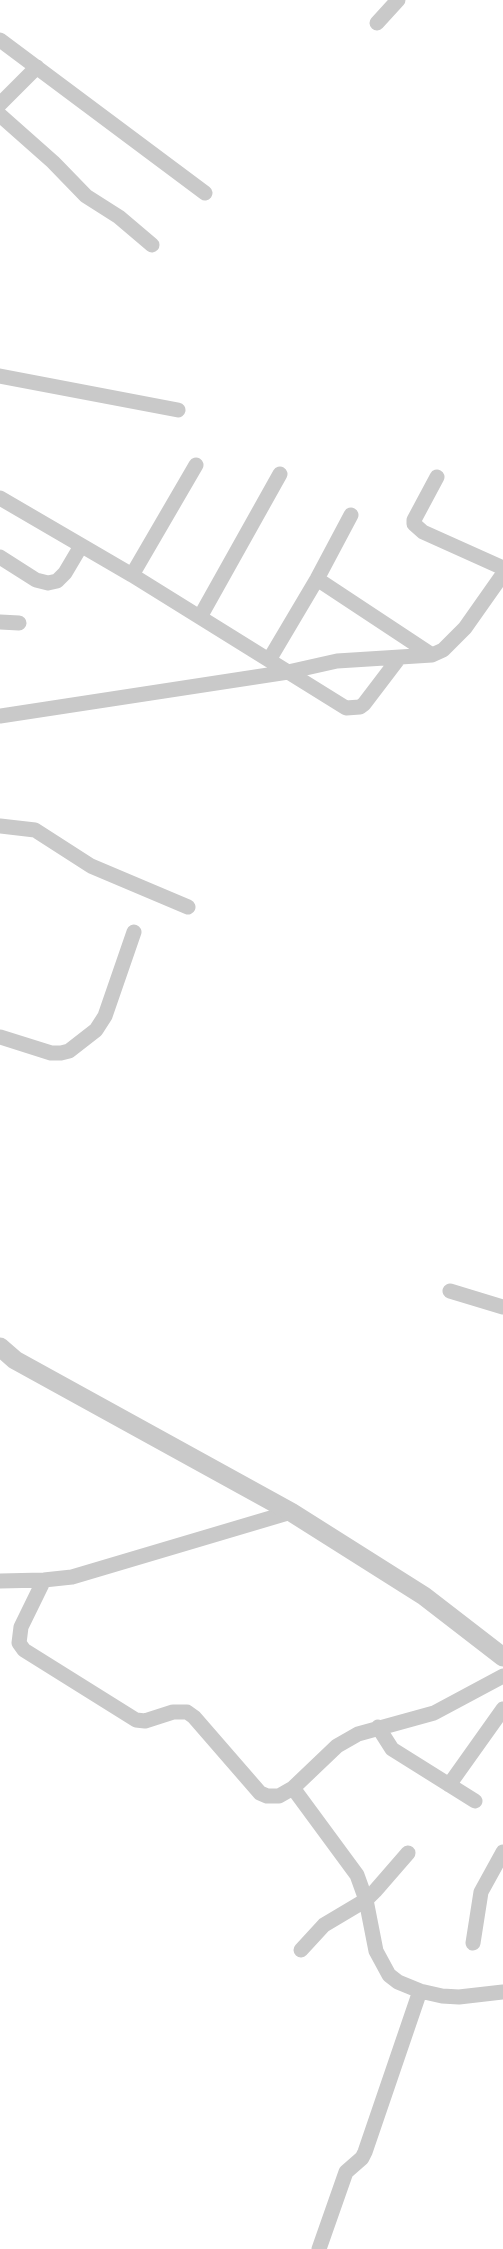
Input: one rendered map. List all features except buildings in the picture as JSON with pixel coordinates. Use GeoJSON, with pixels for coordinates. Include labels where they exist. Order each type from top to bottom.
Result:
{"type":"FeatureCollection","features":[{"type":"Feature","properties":{"kind":"street"},"geometry":{"type":"LineString","coordinates":[[377,24],[398,0]]}},
{"type":"Feature","properties":{"kind":"street"},"geometry":{"type":"LineString","coordinates":[[0,40],[205,192]]}},
{"type":"Feature","properties":{"kind":"street"},"geometry":{"type":"LineString","coordinates":[[0,104],[37,67]]}},
{"type":"Feature","properties":{"kind":"street"},"geometry":{"type":"LineString","coordinates":[[0,115],[53,162],[86,196],[119,216],[152,245]]}},
{"type":"Feature","properties":{"kind":"street"},"geometry":{"type":"LineString","coordinates":[[0,376],[178,410]]}},
{"type":"Feature","properties":{"kind":"street"},"geometry":{"type":"LineString","coordinates":[[132,575],[196,465]]}},
{"type":"Feature","properties":{"kind":"street"},"geometry":{"type":"LineString","coordinates":[[200,617],[280,474]]}},
{"type":"Feature","properties":{"kind":"street"},"geometry":{"type":"LineString","coordinates":[[437,476],[414,520],[414,524],[423,532],[503,568]]}},
{"type":"Feature","properties":{"kind":"street"},"geometry":{"type":"LineString","coordinates":[[0,498],[132,575],[346,708],[360,707],[399,658]]}},
{"type":"Feature","properties":{"kind":"street"},"geometry":{"type":"LineString","coordinates":[[268,660],[317,579],[351,515]]}},
{"type":"Feature","properties":{"kind":"street"},"geometry":{"type":"LineString","coordinates":[[0,557],[36,580],[48,583],[57,581],[65,573],[81,546]]}},
{"type":"Feature","properties":{"kind":"street"},"geometry":{"type":"LineString","coordinates":[[0,716],[288,672],[337,661],[432,655],[443,650],[465,628],[503,574]]}},
{"type":"Feature","properties":{"kind":"street"},"geometry":{"type":"LineString","coordinates":[[317,579],[432,655]]}},
{"type":"Feature","properties":{"kind":"street"},"geometry":{"type":"LineString","coordinates":[[0,622],[19,623]]}},
{"type":"Feature","properties":{"kind":"street"},"geometry":{"type":"LineString","coordinates":[[0,826],[35,830],[91,866],[188,907]]}},
{"type":"Feature","properties":{"kind":"street"},"geometry":{"type":"LineString","coordinates":[[0,1037],[51,1053],[61,1053],[69,1050],[96,1030],[106,1016],[134,932]]}},
{"type":"Feature","properties":{"kind":"street"},"geometry":{"type":"LineString","coordinates":[[450,1291],[503,1307]]}},
{"type":"Feature","properties":{"kind":"street"},"geometry":{"type":"LineString","coordinates":[[0,1348],[15,1360],[291,1512],[424,1596],[503,1657]]}},
{"type":"Feature","properties":{"kind":"street"},"geometry":{"type":"LineString","coordinates":[[0,1581],[72,1577],[291,1512]]}},
{"type":"Feature","properties":{"kind":"street"},"geometry":{"type":"LineString","coordinates":[[44,1580],[19,1635],[19,1643],[30,1655],[136,1720],[145,1721],[173,1712],[187,1712],[194,1717],[260,1793],[273,1797],[293,1788],[337,1746],[358,1734],[434,1713],[503,1676]]}},
{"type":"Feature","properties":{"kind":"street"},"geometry":{"type":"LineString","coordinates":[[449,1785],[503,1709]]}},
{"type":"Feature","properties":{"kind":"street"},"geometry":{"type":"LineString","coordinates":[[378,1727],[392,1749],[475,1801]]}},
{"type":"Feature","properties":{"kind":"street"},"geometry":{"type":"LineString","coordinates":[[293,1788],[357,1875],[366,1900],[372,1936],[382,1964],[389,1975],[398,1982],[420,1991],[460,1997],[503,1992]]}},
{"type":"Feature","properties":{"kind":"street"},"geometry":{"type":"LineString","coordinates":[[473,1943],[481,1892],[503,1852]]}},
{"type":"Feature","properties":{"kind":"street"},"geometry":{"type":"LineString","coordinates":[[301,1950],[324,1925],[366,1900],[408,1853]]}},
{"type":"Feature","properties":{"kind":"street"},"geometry":{"type":"LineString","coordinates":[[319,2249],[346,2172],[362,2158],[365,2152],[420,1991]]}}]}
